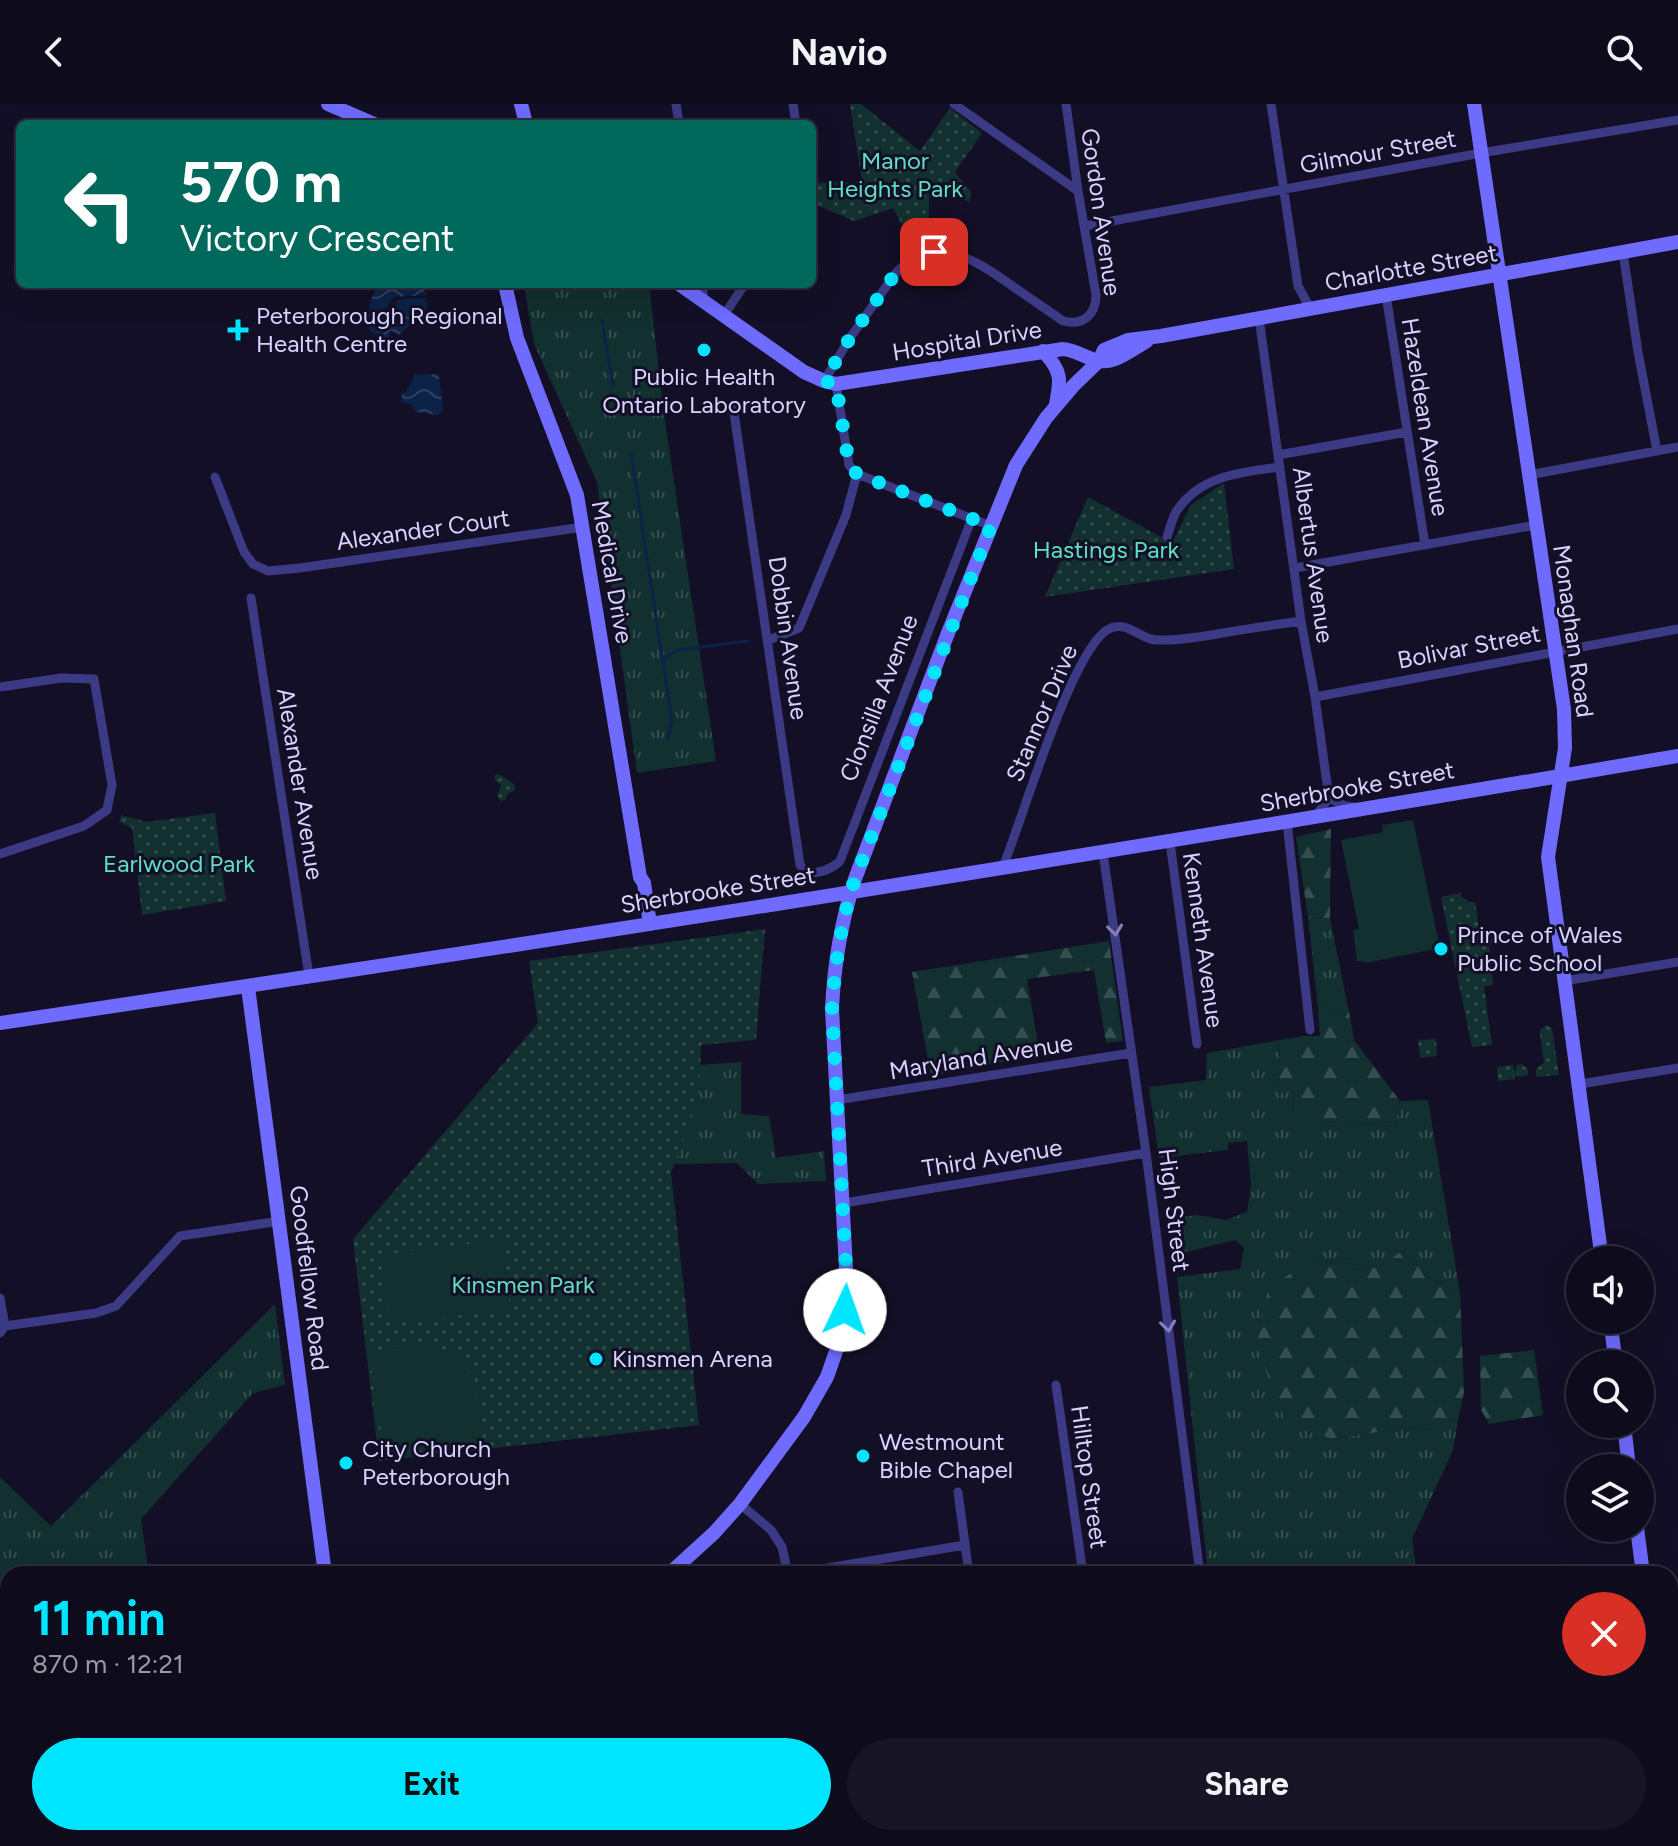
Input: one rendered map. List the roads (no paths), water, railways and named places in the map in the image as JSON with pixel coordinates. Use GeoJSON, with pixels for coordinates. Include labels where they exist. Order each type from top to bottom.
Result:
{"type":"FeatureCollection","features":[{"type":"Feature","properties":{"kind":"main road"},"geometry":{"type":"LineString","coordinates":[[328,104],[365,120]]}},
{"type":"Feature","properties":{"kind":"main road","name":"Monaghan Road"},"geometry":{"type":"LineString","coordinates":[[1474,104],[1564,709],[1565,748],[1548,857],[1600,1246]]}},
{"type":"Feature","properties":{"kind":"main road","name":"Charlotte Street"},"geometry":{"type":"LineString","coordinates":[[1056,406],[1099,361],[1104,350],[1128,340],[1678,242]]}},
{"type":"Feature","properties":{"kind":"main road","name":"Medical Drive"},"geometry":{"type":"LineString","coordinates":[[506,288],[517,338],[577,495],[640,877],[636,884],[646,924]]}},
{"type":"Feature","properties":{"kind":"main road"},"geometry":{"type":"LineString","coordinates":[[703,292],[724,315],[804,372],[830,382]]}},
{"type":"Feature","properties":{"kind":"main road","name":"Hospital Drive"},"geometry":{"type":"LineString","coordinates":[[830,382],[1043,351],[1072,350],[1099,361]]}},
{"type":"Feature","properties":{"kind":"main road"},"geometry":{"type":"LineString","coordinates":[[1043,351],[1055,363],[1060,377],[1056,406]]}},
{"type":"Feature","properties":{"kind":"main road","name":"Clonsilla Avenue"},"geometry":{"type":"LineString","coordinates":[[678,1566],[740,1504],[804,1417],[827,1377],[842,1334],[847,1287],[832,1009],[834,969],[841,932],[851,892],[991,526],[1016,465],[1056,406]]}},
{"type":"Feature","properties":{"kind":"main road","name":"Sherbrooke Street"},"geometry":{"type":"LineString","coordinates":[[0,1023],[1103,853],[1678,756]]}},
{"type":"Feature","properties":{"kind":"main road","name":"Goodfellow Road"},"geometry":{"type":"LineString","coordinates":[[248,987],[324,1566]]}},
{"type":"Feature","properties":{"kind":"main road"},"geometry":{"type":"LineString","coordinates":[[1639,1542],[1642,1566]]}},
{"type":"Feature","properties":{"kind":"street"},"geometry":{"type":"LineString","coordinates":[[954,104],[1078,191]]}},
{"type":"Feature","properties":{"kind":"street","name":"Gordon Avenue"},"geometry":{"type":"LineString","coordinates":[[830,382],[850,338],[895,274],[903,265],[923,254],[943,252],[965,256],[1063,321],[1084,320],[1090,315],[1096,304],[1096,295],[1066,104]]}},
{"type":"Feature","properties":{"kind":"street"},"geometry":{"type":"LineString","coordinates":[[1271,104],[1298,286],[1310,308]]}},
{"type":"Feature","properties":{"kind":"street","name":"Gilmour Street"},"geometry":{"type":"LineString","coordinates":[[1085,226],[1678,120]]}},
{"type":"Feature","properties":{"kind":"street"},"geometry":{"type":"LineString","coordinates":[[1623,253],[1657,451]]}},
{"type":"Feature","properties":{"kind":"street"},"geometry":{"type":"LineString","coordinates":[[1292,311],[1298,286]]}},
{"type":"Feature","properties":{"kind":"street"},"geometry":{"type":"LineString","coordinates":[[724,315],[742,288]]}},
{"type":"Feature","properties":{"kind":"street","name":"Hazeldean Avenue"},"geometry":{"type":"LineString","coordinates":[[1386,295],[1425,545]]}},
{"type":"Feature","properties":{"kind":"street","name":"Albertus Avenue"},"geometry":{"type":"LineString","coordinates":[[1259,318],[1329,798]]}},
{"type":"Feature","properties":{"kind":"street"},"geometry":{"type":"LineString","coordinates":[[830,382],[849,465],[857,474],[991,526]]}},
{"type":"Feature","properties":{"kind":"street","name":"Dobbin Avenue"},"geometry":{"type":"LineString","coordinates":[[733,406],[800,865],[807,873]]}},
{"type":"Feature","properties":{"kind":"street"},"geometry":{"type":"LineString","coordinates":[[1278,455],[1407,432]]}},
{"type":"Feature","properties":{"kind":"street"},"geometry":{"type":"LineString","coordinates":[[1529,475],[1678,447]]}},
{"type":"Feature","properties":{"kind":"street"},"geometry":{"type":"LineString","coordinates":[[1167,537],[1175,514],[1191,494],[1215,479],[1280,467]]}},
{"type":"Feature","properties":{"kind":"street"},"geometry":{"type":"LineString","coordinates":[[769,640],[799,628],[846,515],[857,474]]}},
{"type":"Feature","properties":{"kind":"street","name":"Alexander Court"},"geometry":{"type":"LineString","coordinates":[[215,477],[244,552],[253,564],[268,571],[583,527]]}},
{"type":"Feature","properties":{"kind":"street","name":"Clonsilla Avenue"},"geometry":{"type":"LineString","coordinates":[[807,873],[819,872],[840,861],[972,518]]}},
{"type":"Feature","properties":{"kind":"street"},"geometry":{"type":"LineString","coordinates":[[1295,568],[1536,525]]}},
{"type":"Feature","properties":{"kind":"street","name":"Alexander Avenue"},"geometry":{"type":"LineString","coordinates":[[251,598],[309,976]]}},
{"type":"Feature","properties":{"kind":"street","name":"Stannor Drive"},"geometry":{"type":"LineString","coordinates":[[1002,869],[1072,683],[1095,640],[1110,628],[1124,626],[1153,641],[1301,621]]}},
{"type":"Feature","properties":{"kind":"street","name":"Bolivar Street"},"geometry":{"type":"LineString","coordinates":[[1315,697],[1678,629]]}},
{"type":"Feature","properties":{"kind":"street"},"geometry":{"type":"LineString","coordinates":[[0,687],[61,678],[94,679],[112,785],[107,810],[84,826],[0,854]]}},
{"type":"Feature","properties":{"kind":"street"},"geometry":{"type":"LineString","coordinates":[[1315,817],[1329,798],[1345,806],[1362,808]]}},
{"type":"Feature","properties":{"kind":"street"},"geometry":{"type":"LineString","coordinates":[[1287,822],[1310,1030]]}},
{"type":"Feature","properties":{"kind":"street","name":"Kenneth Avenue"},"geometry":{"type":"LineString","coordinates":[[1170,842],[1197,1044]]}},
{"type":"Feature","properties":{"kind":"street","name":"High Street"},"geometry":{"type":"LineString","coordinates":[[1103,853],[1146,1153],[1199,1566]]}},
{"type":"Feature","properties":{"kind":"street"},"geometry":{"type":"LineString","coordinates":[[1564,981],[1678,962]]}},
{"type":"Feature","properties":{"kind":"street","name":"Maryland Avenue"},"geometry":{"type":"LineString","coordinates":[[837,1100],[1131,1053]]}},
{"type":"Feature","properties":{"kind":"street"},"geometry":{"type":"LineString","coordinates":[[1580,1084],[1678,1068]]}},
{"type":"Feature","properties":{"kind":"street","name":"Third Avenue"},"geometry":{"type":"LineString","coordinates":[[844,1203],[1146,1153]]}},
{"type":"Feature","properties":{"kind":"street"},"geometry":{"type":"LineString","coordinates":[[0,1298],[2,1329],[96,1313],[116,1306],[180,1236],[280,1221]]}},
{"type":"Feature","properties":{"kind":"street","name":"Hilltop Street"},"geometry":{"type":"LineString","coordinates":[[1056,1385],[1082,1566]]}},
{"type":"Feature","properties":{"kind":"street"},"geometry":{"type":"LineString","coordinates":[[958,1492],[968,1566]]}},
{"type":"Feature","properties":{"kind":"street"},"geometry":{"type":"LineString","coordinates":[[740,1504],[771,1530],[782,1547],[788,1566]]}},
{"type":"Feature","properties":{"kind":"street"},"geometry":{"type":"LineString","coordinates":[[838,1566],[965,1545]]}},
{"type":"Feature","properties":{"kind":"water"},"geometry":{"type":"Polygon","coordinates":[[[376,288],[421,288],[428,295],[394,297],[382,314],[369,317],[376,288]]]}},
{"type":"Feature","properties":{"kind":"water"},"geometry":{"type":"Polygon","coordinates":[[[426,298],[427,309],[399,335],[390,330],[390,337],[381,340],[369,329],[372,322],[385,318],[399,299],[426,298]]]}},
{"type":"Feature","properties":{"kind":"water"},"geometry":{"type":"Polygon","coordinates":[[[439,374],[443,411],[438,415],[416,412],[410,404],[401,402],[402,393],[406,392],[415,375],[439,374]]]}},
{"type":"Feature","properties":{"kind":"waterway"},"geometry":{"type":"LineString","coordinates":[[602,320],[613,387]]}},
{"type":"Feature","properties":{"kind":"waterway"},"geometry":{"type":"LineString","coordinates":[[631,453],[672,721],[668,739]]}},
{"type":"Feature","properties":{"kind":"waterway"},"geometry":{"type":"LineString","coordinates":[[663,659],[678,650],[748,641]]}},
{"type":"Feature","properties":{"kind":"place","name":"Peterborough Regional Health Centre"},"geometry":{"type":"Point","coordinates":[238,330]}},
{"type":"Feature","properties":{"kind":"place","name":"Public Health Ontario Laboratory"},"geometry":{"type":"Point","coordinates":[704,350]}},
{"type":"Feature","properties":{"kind":"place","name":"Prince of Wales Public School"},"geometry":{"type":"Point","coordinates":[1441,949]}},
{"type":"Feature","properties":{"kind":"place","name":"Kinsmen Arena"},"geometry":{"type":"Point","coordinates":[596,1359]}},
{"type":"Feature","properties":{"kind":"place","name":"Westmount Bible Chapel"},"geometry":{"type":"Point","coordinates":[863,1456]}},
{"type":"Feature","properties":{"kind":"place","name":"City Church Peterborough"},"geometry":{"type":"Point","coordinates":[346,1463]}},
{"type":"Feature","properties":{"kind":"park label","name":"Manor Heights Park"},"geometry":{"type":"Point","coordinates":[895,175]}},
{"type":"Feature","properties":{"kind":"park label","name":"Hastings Park"},"geometry":{"type":"Point","coordinates":[1106,550]}},
{"type":"Feature","properties":{"kind":"park label","name":"Earlwood Park"},"geometry":{"type":"Point","coordinates":[179,864]}},
{"type":"Feature","properties":{"kind":"park label","name":"Kinsmen Park"},"geometry":{"type":"Point","coordinates":[523,1285]}}]}
